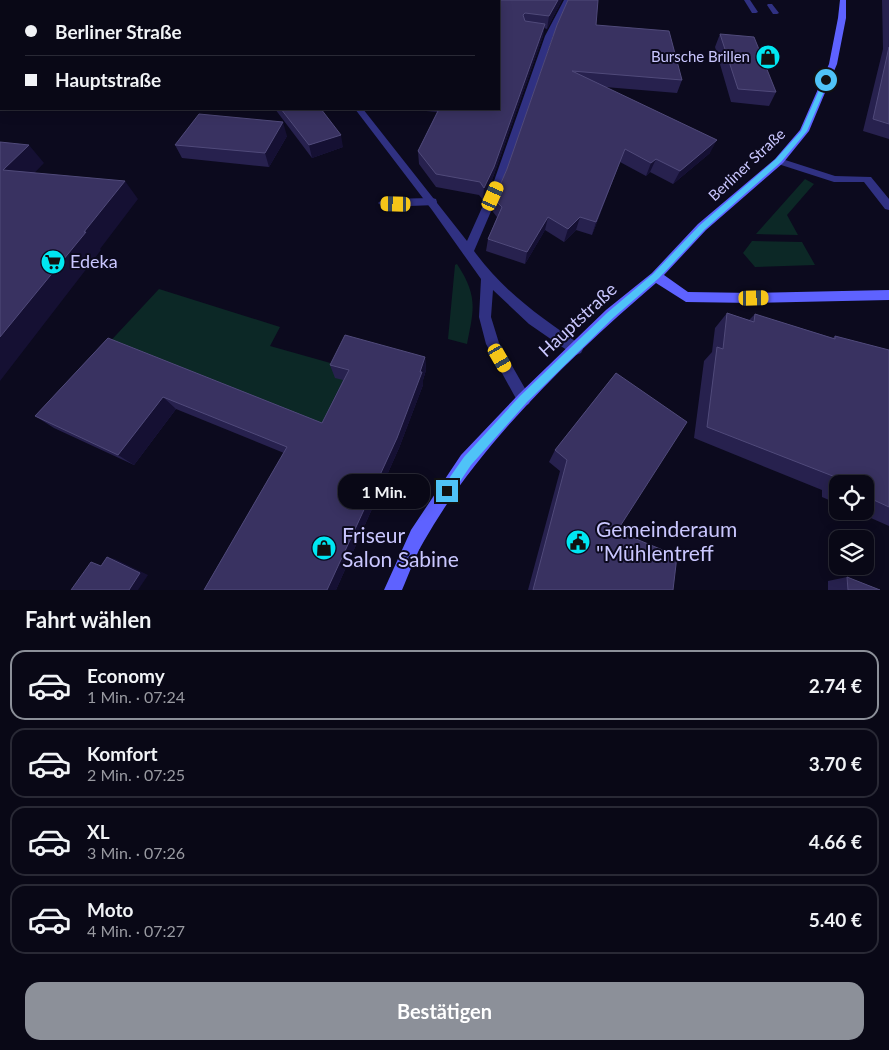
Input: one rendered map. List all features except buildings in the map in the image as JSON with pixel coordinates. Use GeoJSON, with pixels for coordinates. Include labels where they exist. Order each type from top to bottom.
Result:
{"type":"FeatureCollection","features":[{"type":"Feature","properties":{"kind":"main road","name":"Berliner Straße"},"geometry":{"type":"LineString","coordinates":[[656,276],[702,227],[779,160],[804,131],[833,64],[842,18],[843,0]]}},
{"type":"Feature","properties":{"kind":"main road"},"geometry":{"type":"LineString","coordinates":[[656,276],[686,297],[889,296]]}},
{"type":"Feature","properties":{"kind":"main road","name":"Hauptstraße"},"geometry":{"type":"LineString","coordinates":[[393,590],[417,536],[467,461],[524,399],[611,314],[656,276]]}},
{"type":"Feature","properties":{"kind":"street"},"geometry":{"type":"LineString","coordinates":[[468,251],[499,181],[550,33],[567,0]]}},
{"type":"Feature","properties":{"kind":"street"},"geometry":{"type":"LineString","coordinates":[[748,0],[754,12]]}},
{"type":"Feature","properties":{"kind":"street"},"geometry":{"type":"LineString","coordinates":[[770,5],[775,13]]}},
{"type":"Feature","properties":{"kind":"street"},"geometry":{"type":"LineString","coordinates":[[539,31],[550,33]]}},
{"type":"Feature","properties":{"kind":"street"},"geometry":{"type":"LineString","coordinates":[[361,110],[432,202],[487,278],[534,320],[576,349]]}},
{"type":"Feature","properties":{"kind":"street"},"geometry":{"type":"LineString","coordinates":[[779,160],[834,179],[867,179],[889,206]]}},
{"type":"Feature","properties":{"kind":"street"},"geometry":{"type":"LineString","coordinates":[[384,203],[432,202]]}},
{"type":"Feature","properties":{"kind":"street"},"geometry":{"type":"LineString","coordinates":[[487,278],[485,317],[490,335],[493,344],[524,399]]}},
{"type":"Feature","properties":{"kind":"green space"},"geometry":{"type":"Polygon","coordinates":[[[805,179],[814,184],[787,215],[798,235],[756,234],[805,179]]]}},
{"type":"Feature","properties":{"kind":"green space"},"geometry":{"type":"Polygon","coordinates":[[[752,241],[802,242],[815,265],[755,267],[743,253],[752,241]]]}},
{"type":"Feature","properties":{"kind":"green space"},"geometry":{"type":"Polygon","coordinates":[[[457,264],[464,275],[471,294],[472,312],[467,344],[448,339],[455,265],[457,264]]]}},
{"type":"Feature","properties":{"kind":"green space"},"geometry":{"type":"Polygon","coordinates":[[[159,289],[280,327],[270,346],[341,366],[350,382],[326,434],[104,348],[159,289]]]}},
{"type":"Feature","properties":{"kind":"place","name":"Bursche Brillen"},"geometry":{"type":"Point","coordinates":[768,57]}},
{"type":"Feature","properties":{"kind":"place","name":"Edeka"},"geometry":{"type":"Point","coordinates":[53,262]}},
{"type":"Feature","properties":{"kind":"place","name":"Gemeinderaum \"Mühlentreff"},"geometry":{"type":"Point","coordinates":[578,542]}},
{"type":"Feature","properties":{"kind":"place","name":"Friseur Salon Sabine"},"geometry":{"type":"Point","coordinates":[324,548]}},
{"type":"Feature","properties":{"kind":"route"},"geometry":{"type":"LineString","coordinates":[[447,491],[467,461],[524,399],[611,314],[656,276],[702,227],[779,160],[804,131],[826,80]]}}]}
